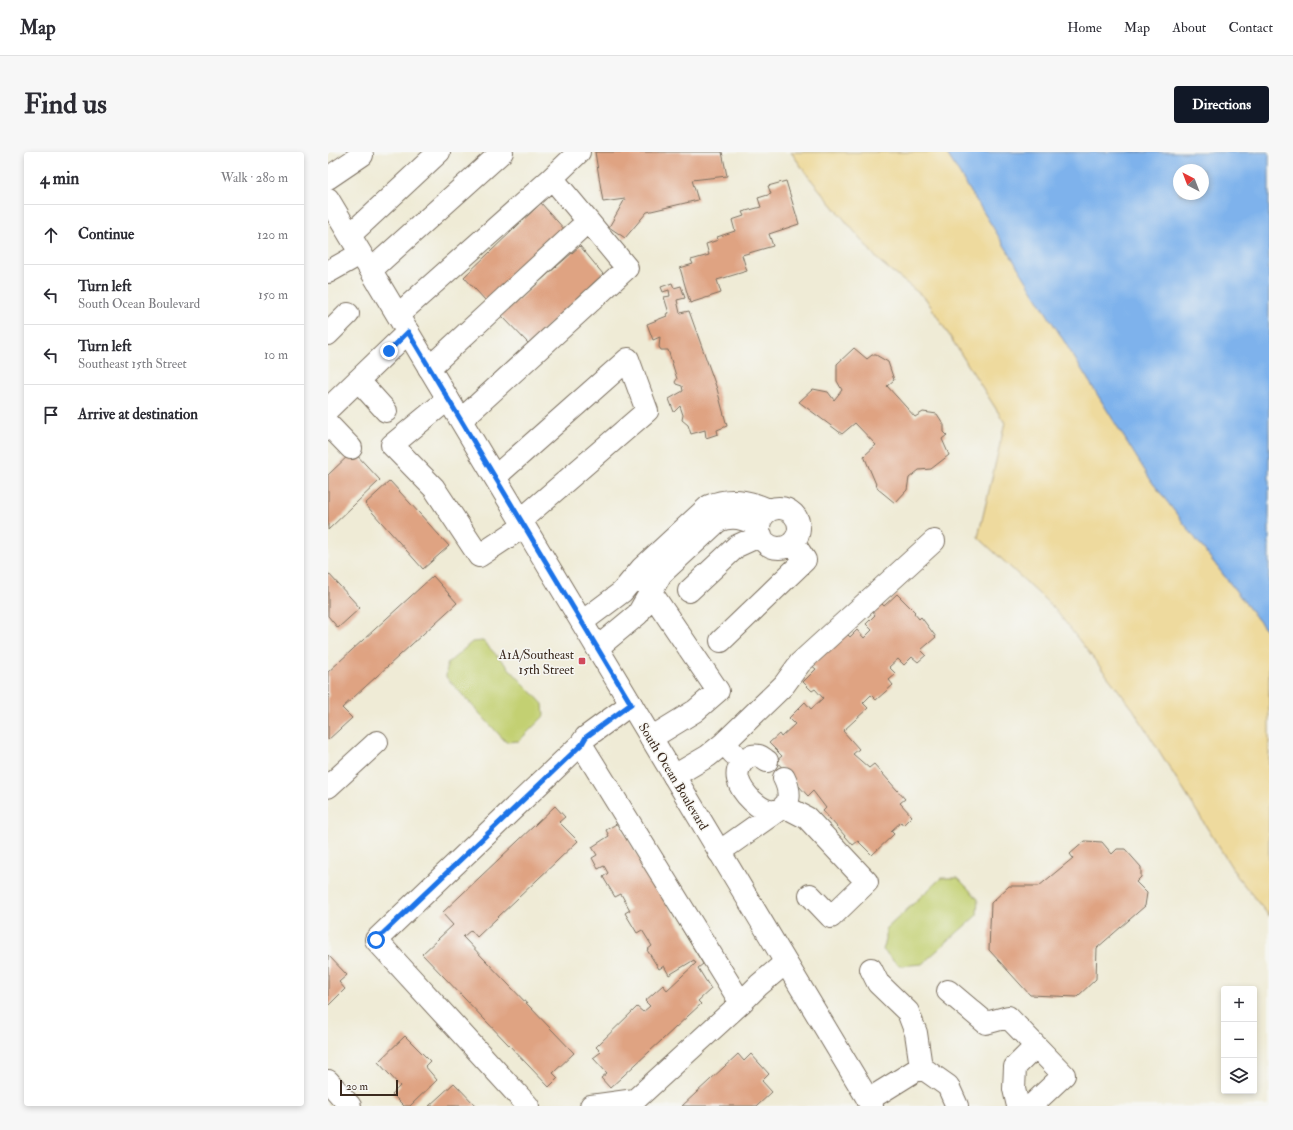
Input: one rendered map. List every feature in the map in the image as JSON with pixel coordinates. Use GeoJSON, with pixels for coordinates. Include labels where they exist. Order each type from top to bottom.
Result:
{"type":"FeatureCollection","features":[{"type":"Feature","properties":{"kind":"main road"},"geometry":{"type":"LineString","coordinates":[[360,253],[439,152]]}},
{"type":"Feature","properties":{"kind":"main road"},"geometry":{"type":"LineString","coordinates":[[328,272],[360,253],[502,152]]}},
{"type":"Feature","properties":{"kind":"main road"},"geometry":{"type":"LineString","coordinates":[[331,400],[358,380],[403,324],[579,152]]}},
{"type":"Feature","properties":{"kind":"main road"},"geometry":{"type":"LineString","coordinates":[[328,178],[362,155]]}},
{"type":"Feature","properties":{"kind":"main road"},"geometry":{"type":"LineString","coordinates":[[460,420],[627,268],[552,178]]}},
{"type":"Feature","properties":{"kind":"main road","name":"South Ocean Boulevard"},"geometry":{"type":"LineString","coordinates":[[328,199],[870,1103]]}},
{"type":"Feature","properties":{"kind":"main road"},"geometry":{"type":"LineString","coordinates":[[429,368],[588,221]]}},
{"type":"Feature","properties":{"kind":"main road"},"geometry":{"type":"LineString","coordinates":[[328,334],[348,314]]}},
{"type":"Feature","properties":{"kind":"main road"},"geometry":{"type":"LineString","coordinates":[[448,399],[392,445],[434,488],[479,556],[522,523],[647,411],[628,359],[495,477]]}},
{"type":"Feature","properties":{"kind":"main road"},"geometry":{"type":"LineString","coordinates":[[358,380],[386,410]]}},
{"type":"Feature","properties":{"kind":"main road"},"geometry":{"type":"LineString","coordinates":[[328,424],[351,448]]}},
{"type":"Feature","properties":{"kind":"main road"},"geometry":{"type":"LineString","coordinates":[[582,622],[622,592],[638,573],[709,506],[721,501],[740,500],[763,524],[766,543],[775,547],[784,547],[793,542],[798,534],[799,524],[795,516],[788,510],[778,508],[763,524],[689,591]]}},
{"type":"Feature","properties":{"kind":"main road"},"geometry":{"type":"LineString","coordinates":[[598,648],[638,614],[661,574],[718,521],[727,517],[739,517],[763,524]]}},
{"type":"Feature","properties":{"kind":"main road"},"geometry":{"type":"LineString","coordinates":[[674,776],[708,756],[724,743],[784,684],[800,664],[934,541]]}},
{"type":"Feature","properties":{"kind":"main road"},"geometry":{"type":"LineString","coordinates":[[721,641],[805,560],[793,542]]}},
{"type":"Feature","properties":{"kind":"main road"},"geometry":{"type":"LineString","coordinates":[[638,573],[718,691],[695,711],[651,738]]}},
{"type":"Feature","properties":{"kind":"main road"},"geometry":{"type":"LineString","coordinates":[[528,1106],[376,940],[582,744],[586,737],[631,704]]}},
{"type":"Feature","properties":{"kind":"main road"},"geometry":{"type":"LineString","coordinates":[[328,787],[377,742]]}},
{"type":"Feature","properties":{"kind":"main road"},"geometry":{"type":"LineString","coordinates":[[724,743],[742,762]]}},
{"type":"Feature","properties":{"kind":"main road"},"geometry":{"type":"LineString","coordinates":[[582,744],[741,1003]]}},
{"type":"Feature","properties":{"kind":"main road"},"geometry":{"type":"LineString","coordinates":[[767,761],[760,756],[752,756],[742,762],[738,770],[739,784],[759,808],[768,811],[781,808],[807,818],[866,882],[831,917],[810,895]]}},
{"type":"Feature","properties":{"kind":"main road"},"geometry":{"type":"LineString","coordinates":[[719,852],[781,808],[789,798],[790,788],[784,778]]}},
{"type":"Feature","properties":{"kind":"main road"},"geometry":{"type":"LineString","coordinates":[[591,1106],[635,1100],[741,1003],[758,985],[785,962]]}},
{"type":"Feature","properties":{"kind":"main road"},"geometry":{"type":"LineString","coordinates":[[871,969],[878,983],[908,1012],[916,1033],[921,1067],[948,1086],[957,1106]]}},
{"type":"Feature","properties":{"kind":"main road"},"geometry":{"type":"LineString","coordinates":[[948,991],[986,1023],[1008,1017],[1064,1076],[1031,1106]]}},
{"type":"Feature","properties":{"kind":"main road"},"geometry":{"type":"LineString","coordinates":[[1018,1106],[1014,1089],[1015,1067],[1036,1046]]}},
{"type":"Feature","properties":{"kind":"main road"},"geometry":{"type":"LineString","coordinates":[[870,1103],[921,1067]]}},
{"type":"Feature","properties":{"kind":"main road"},"geometry":{"type":"LineString","coordinates":[[328,1082],[350,1106]]}},
{"type":"Feature","properties":{"kind":"green space"},"geometry":{"type":"Polygon","coordinates":[[[483,641],[543,704],[544,716],[519,741],[506,742],[446,677],[447,664],[472,642],[483,641]]]}},
{"type":"Feature","properties":{"kind":"green space"},"geometry":{"type":"Polygon","coordinates":[[[941,878],[958,878],[978,899],[977,915],[922,964],[899,966],[883,950],[886,940],[886,929],[941,878]]]}},
{"type":"Feature","properties":{"kind":"sand"},"geometry":{"type":"Polygon","coordinates":[[[791,152],[946,152],[1152,482],[1269,634],[1269,916],[1237,876],[1133,709],[1054,608],[978,537],[1005,423],[926,299],[879,261],[808,176],[791,152]]]}},
{"type":"Feature","properties":{"kind":"water"},"geometry":{"type":"Polygon","coordinates":[[[946,152],[1269,152],[1269,634],[1152,482],[946,152]]]}},
{"type":"Feature","properties":{"kind":"building"},"geometry":{"type":"Polygon","coordinates":[[[595,152],[722,152],[727,176],[692,180],[698,200],[647,212],[625,238],[609,227],[625,199],[603,202],[595,152]]]}},
{"type":"Feature","properties":{"kind":"building"},"geometry":{"type":"Polygon","coordinates":[[[786,181],[799,224],[769,234],[773,246],[742,255],[747,271],[717,280],[721,293],[690,303],[680,268],[693,264],[691,260],[709,255],[706,244],[718,240],[717,237],[735,231],[732,220],[744,216],[742,212],[761,207],[758,198],[771,194],[768,186],[786,181]]]}},
{"type":"Feature","properties":{"kind":"building"},"geometry":{"type":"Polygon","coordinates":[[[541,203],[565,230],[486,301],[464,277],[541,203]]]}},
{"type":"Feature","properties":{"kind":"building"},"geometry":{"type":"Polygon","coordinates":[[[580,246],[603,274],[529,344],[501,315],[580,246]]]}},
{"type":"Feature","properties":{"kind":"building"},"geometry":{"type":"Polygon","coordinates":[[[672,283],[674,288],[681,286],[685,298],[677,300],[680,313],[689,311],[717,389],[727,426],[717,430],[718,434],[706,438],[705,430],[691,434],[688,425],[682,420],[683,415],[680,406],[674,412],[669,399],[683,391],[682,386],[676,384],[675,382],[677,379],[668,350],[661,350],[659,347],[660,337],[653,340],[647,324],[667,316],[666,314],[669,313],[664,297],[670,296],[669,290],[663,292],[661,287],[672,283]]]}},
{"type":"Feature","properties":{"kind":"building"},"geometry":{"type":"Polygon","coordinates":[[[854,348],[867,359],[872,355],[876,355],[888,362],[894,380],[887,386],[915,417],[923,412],[937,414],[944,425],[944,432],[947,435],[942,439],[949,455],[931,469],[919,470],[909,478],[907,490],[895,503],[878,489],[864,456],[876,445],[855,423],[842,434],[799,402],[813,389],[828,392],[834,400],[842,390],[837,381],[837,364],[854,348]]]}},
{"type":"Feature","properties":{"kind":"building"},"geometry":{"type":"Polygon","coordinates":[[[353,451],[380,480],[328,530],[328,475],[353,451]]]}},
{"type":"Feature","properties":{"kind":"building"},"geometry":{"type":"Polygon","coordinates":[[[390,481],[449,546],[423,569],[365,504],[390,481]]]}},
{"type":"Feature","properties":{"kind":"building"},"geometry":{"type":"Polygon","coordinates":[[[328,573],[360,608],[338,628],[328,616],[328,573]]]}},
{"type":"Feature","properties":{"kind":"building"},"geometry":{"type":"Polygon","coordinates":[[[433,576],[457,603],[342,708],[352,718],[328,740],[328,698],[330,695],[328,693],[328,672],[433,576]]]}},
{"type":"Feature","properties":{"kind":"building"},"geometry":{"type":"Polygon","coordinates":[[[897,594],[915,612],[914,613],[919,619],[921,617],[936,637],[921,650],[926,655],[918,662],[912,657],[904,665],[898,659],[889,667],[896,674],[889,680],[893,685],[876,700],[871,695],[863,703],[868,708],[843,731],[859,749],[853,754],[869,768],[874,764],[905,799],[900,803],[912,816],[903,825],[901,822],[891,831],[894,834],[872,855],[858,841],[853,845],[823,811],[826,808],[813,791],[808,796],[776,761],[782,756],[769,743],[779,734],[781,737],[795,724],[789,718],[805,702],[811,709],[823,698],[815,689],[812,691],[803,682],[816,669],[811,665],[846,633],[850,637],[857,630],[864,638],[872,630],[866,624],[875,615],[871,610],[880,602],[884,606],[897,594]]]}},
{"type":"Feature","properties":{"kind":"building"},"geometry":{"type":"Polygon","coordinates":[[[555,806],[565,817],[559,822],[578,841],[477,937],[471,930],[463,937],[574,1053],[553,1073],[558,1078],[549,1087],[422,954],[453,925],[442,913],[555,806]]]}},
{"type":"Feature","properties":{"kind":"building"},"geometry":{"type":"Polygon","coordinates":[[[618,823],[703,964],[698,968],[711,989],[698,1001],[701,1004],[610,1088],[601,1078],[607,1073],[593,1058],[601,1052],[596,1047],[637,1007],[643,1012],[650,1006],[645,1001],[663,985],[667,990],[696,963],[694,960],[669,975],[664,966],[659,969],[647,950],[652,946],[642,930],[637,933],[625,913],[630,910],[621,894],[615,897],[603,877],[608,873],[604,866],[598,869],[592,858],[597,855],[592,847],[609,836],[606,830],[618,823]]]}},
{"type":"Feature","properties":{"kind":"building"},"geometry":{"type":"Polygon","coordinates":[[[1085,841],[1102,842],[1112,854],[1117,849],[1125,849],[1141,867],[1141,877],[1136,882],[1147,893],[1145,906],[1097,948],[1096,979],[1077,997],[1030,995],[989,950],[991,903],[1009,886],[1039,886],[1073,858],[1070,854],[1085,841]]]}},
{"type":"Feature","properties":{"kind":"building"},"geometry":{"type":"Polygon","coordinates":[[[328,955],[347,975],[339,982],[345,989],[328,1006],[328,955]]]}},
{"type":"Feature","properties":{"kind":"building"},"geometry":{"type":"Polygon","coordinates":[[[405,1036],[430,1061],[425,1066],[437,1080],[410,1106],[404,1106],[392,1094],[400,1086],[378,1062],[405,1036]]]}},
{"type":"Feature","properties":{"kind":"building"},"geometry":{"type":"Polygon","coordinates":[[[738,1054],[744,1061],[751,1054],[769,1074],[762,1081],[772,1092],[757,1106],[682,1106],[738,1054]]]}},
{"type":"Feature","properties":{"kind":"building"},"geometry":{"type":"Polygon","coordinates":[[[454,1083],[476,1106],[429,1106],[454,1083]]]}},
{"type":"Feature","properties":{"kind":"place","name":"A1A/Southeast 15th Street"},"geometry":{"type":"Point","coordinates":[582,661]}},
{"type":"Feature","properties":{"kind":"route"},"geometry":{"type":"LineString","coordinates":[[376,940],[582,744],[586,737],[631,704],[408,332],[389,351]]}}]}
